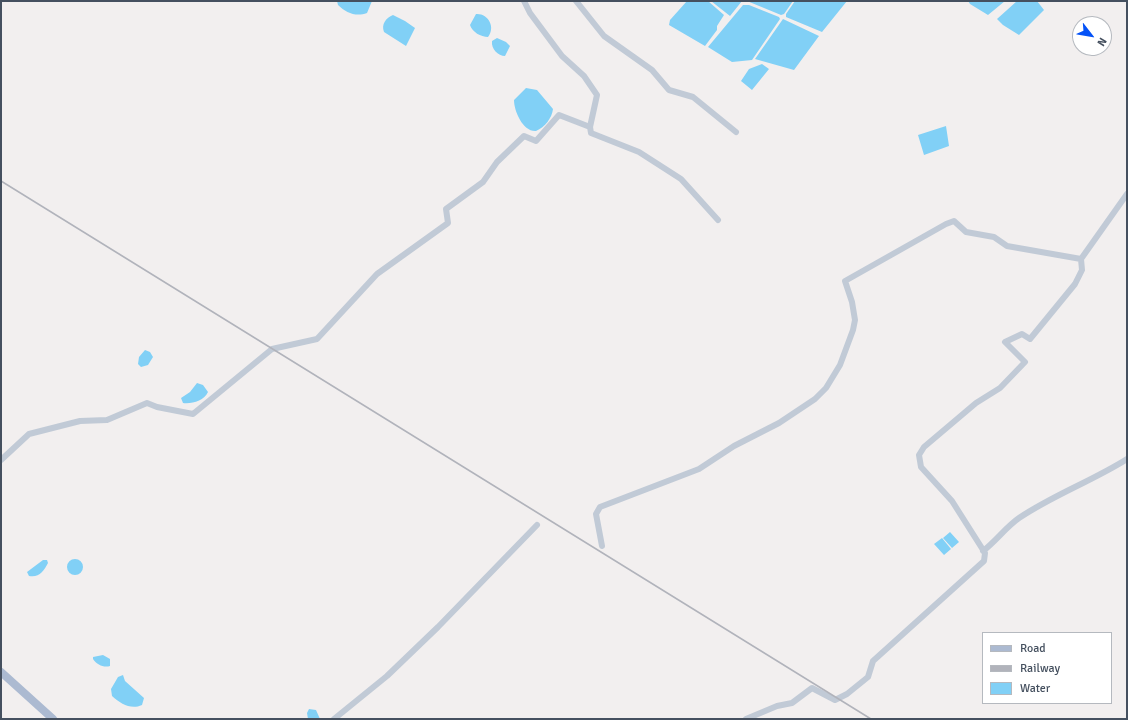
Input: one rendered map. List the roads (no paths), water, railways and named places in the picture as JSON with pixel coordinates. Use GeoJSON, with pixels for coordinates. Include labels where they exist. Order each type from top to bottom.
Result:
{"type":"FeatureCollection","features":[{"type":"Feature","properties":{"kind":"main road"},"geometry":{"type":"LineString","coordinates":[[1,672],[53,719]]}},
{"type":"Feature","properties":{"kind":"street"},"geometry":{"type":"LineString","coordinates":[[524,1],[530,13],[562,56],[584,76],[597,95],[590,127],[591,133],[638,152],[681,179],[718,220]]}},
{"type":"Feature","properties":{"kind":"street"},"geometry":{"type":"LineString","coordinates":[[576,1],[604,36],[652,70],[669,90],[693,97],[736,132]]}},
{"type":"Feature","properties":{"kind":"street"},"geometry":{"type":"LineString","coordinates":[[1,460],[29,434],[80,421],[107,420],[147,403],[157,407],[193,414],[272,349],[317,339],[377,274],[448,223],[446,209],[483,182],[498,162],[524,136],[536,141],[559,115],[590,127]]}},
{"type":"Feature","properties":{"kind":"street"},"geometry":{"type":"LineString","coordinates":[[746,719],[792,703],[812,688],[835,700],[847,694],[868,677],[873,661],[980,567],[985,559],[983,551],[955,505],[921,467],[919,455],[924,448],[967,410],[1000,388],[1025,362],[1006,342],[1022,334],[1030,339],[1074,284],[1082,270],[1081,259],[1127,194]]}},
{"type":"Feature","properties":{"kind":"street"},"geometry":{"type":"LineString","coordinates":[[602,546],[596,514],[600,507],[699,469],[734,446],[779,423],[815,399],[826,388],[840,365],[855,320],[845,281],[946,224],[954,221],[966,232],[994,237],[1006,246],[1081,259]]}},
{"type":"Feature","properties":{"kind":"street"},"geometry":{"type":"LineString","coordinates":[[983,551],[1019,518],[1079,484],[1101,475],[1127,459]]}},
{"type":"Feature","properties":{"kind":"street"},"geometry":{"type":"LineString","coordinates":[[334,719],[399,665],[537,524]]}},
{"type":"Feature","properties":{"kind":"water"},"geometry":{"type":"Polygon","coordinates":[[[337,1],[372,1],[367,13],[359,15],[351,14],[344,10],[338,5],[337,1]]]}},
{"type":"Feature","properties":{"kind":"water"},"geometry":{"type":"Polygon","coordinates":[[[687,1],[708,1],[724,15],[717,26],[717,30],[705,46],[669,25],[670,20],[687,1]]]}},
{"type":"Feature","properties":{"kind":"water"},"geometry":{"type":"Polygon","coordinates":[[[711,1],[742,1],[730,16],[711,1]]]}},
{"type":"Feature","properties":{"kind":"water"},"geometry":{"type":"Polygon","coordinates":[[[747,1],[793,1],[784,14],[781,15],[747,1]]]}},
{"type":"Feature","properties":{"kind":"water"},"geometry":{"type":"Polygon","coordinates":[[[795,1],[847,1],[822,32],[786,17],[786,14],[795,1]]]}},
{"type":"Feature","properties":{"kind":"water"},"geometry":{"type":"Polygon","coordinates":[[[968,1],[1005,1],[988,15],[970,4],[968,1]]]}},
{"type":"Feature","properties":{"kind":"water"},"geometry":{"type":"Polygon","coordinates":[[[1017,1],[1037,1],[1044,10],[1019,35],[1003,25],[997,19],[1017,1]]]}},
{"type":"Feature","properties":{"kind":"water"},"geometry":{"type":"Polygon","coordinates":[[[743,5],[749,5],[779,17],[780,19],[752,60],[732,62],[708,47],[743,5]]]}},
{"type":"Feature","properties":{"kind":"water"},"geometry":{"type":"Polygon","coordinates":[[[476,14],[484,16],[490,21],[491,29],[488,37],[477,34],[471,28],[470,25],[476,14]]]}},
{"type":"Feature","properties":{"kind":"water"},"geometry":{"type":"Polygon","coordinates":[[[393,15],[415,28],[406,46],[384,32],[383,26],[385,22],[393,15]]]}},
{"type":"Feature","properties":{"kind":"water"},"geometry":{"type":"Polygon","coordinates":[[[783,19],[819,36],[794,70],[755,59],[783,19]]]}},
{"type":"Feature","properties":{"kind":"water"},"geometry":{"type":"Polygon","coordinates":[[[497,38],[506,42],[510,46],[505,56],[498,53],[493,47],[492,41],[497,38]]]}},
{"type":"Feature","properties":{"kind":"water"},"geometry":{"type":"Polygon","coordinates":[[[762,64],[769,69],[752,90],[741,81],[749,69],[762,64]]]}},
{"type":"Feature","properties":{"kind":"water"},"geometry":{"type":"Polygon","coordinates":[[[526,88],[537,90],[553,109],[548,122],[536,131],[523,125],[514,105],[514,100],[526,88]]]}},
{"type":"Feature","properties":{"kind":"water"},"geometry":{"type":"Polygon","coordinates":[[[946,126],[949,146],[924,155],[918,135],[946,126]]]}},
{"type":"Feature","properties":{"kind":"water"},"geometry":{"type":"Polygon","coordinates":[[[145,350],[150,352],[153,357],[148,365],[141,367],[138,364],[139,357],[145,350]]]}},
{"type":"Feature","properties":{"kind":"water"},"geometry":{"type":"Polygon","coordinates":[[[197,383],[203,385],[208,392],[204,398],[190,403],[183,403],[181,398],[190,392],[197,383]]]}},
{"type":"Feature","properties":{"kind":"water"},"geometry":{"type":"Polygon","coordinates":[[[950,532],[959,542],[952,548],[943,538],[950,532]]]}},
{"type":"Feature","properties":{"kind":"water"},"geometry":{"type":"Polygon","coordinates":[[[942,538],[951,549],[944,555],[934,544],[942,538]]]}},
{"type":"Feature","properties":{"kind":"water"},"geometry":{"type":"Polygon","coordinates":[[[75,559],[82,564],[83,567],[78,574],[75,575],[68,570],[67,567],[72,560],[75,559]]]}},
{"type":"Feature","properties":{"kind":"water"},"geometry":{"type":"Polygon","coordinates":[[[43,560],[47,560],[48,563],[43,571],[36,576],[29,576],[27,572],[43,560]]]}},
{"type":"Feature","properties":{"kind":"water"},"geometry":{"type":"Polygon","coordinates":[[[103,655],[110,659],[110,666],[101,666],[93,659],[93,657],[103,655]]]}},
{"type":"Feature","properties":{"kind":"water"},"geometry":{"type":"Polygon","coordinates":[[[123,675],[125,681],[144,698],[142,705],[134,707],[126,705],[112,696],[111,689],[118,677],[123,675]]]}},
{"type":"Feature","properties":{"kind":"water"},"geometry":{"type":"Polygon","coordinates":[[[309,709],[316,710],[320,719],[308,719],[307,713],[309,709]]]}},
{"type":"Feature","properties":{"kind":"railway"},"geometry":{"type":"LineString","coordinates":[[1,181],[871,719]]}}]}
